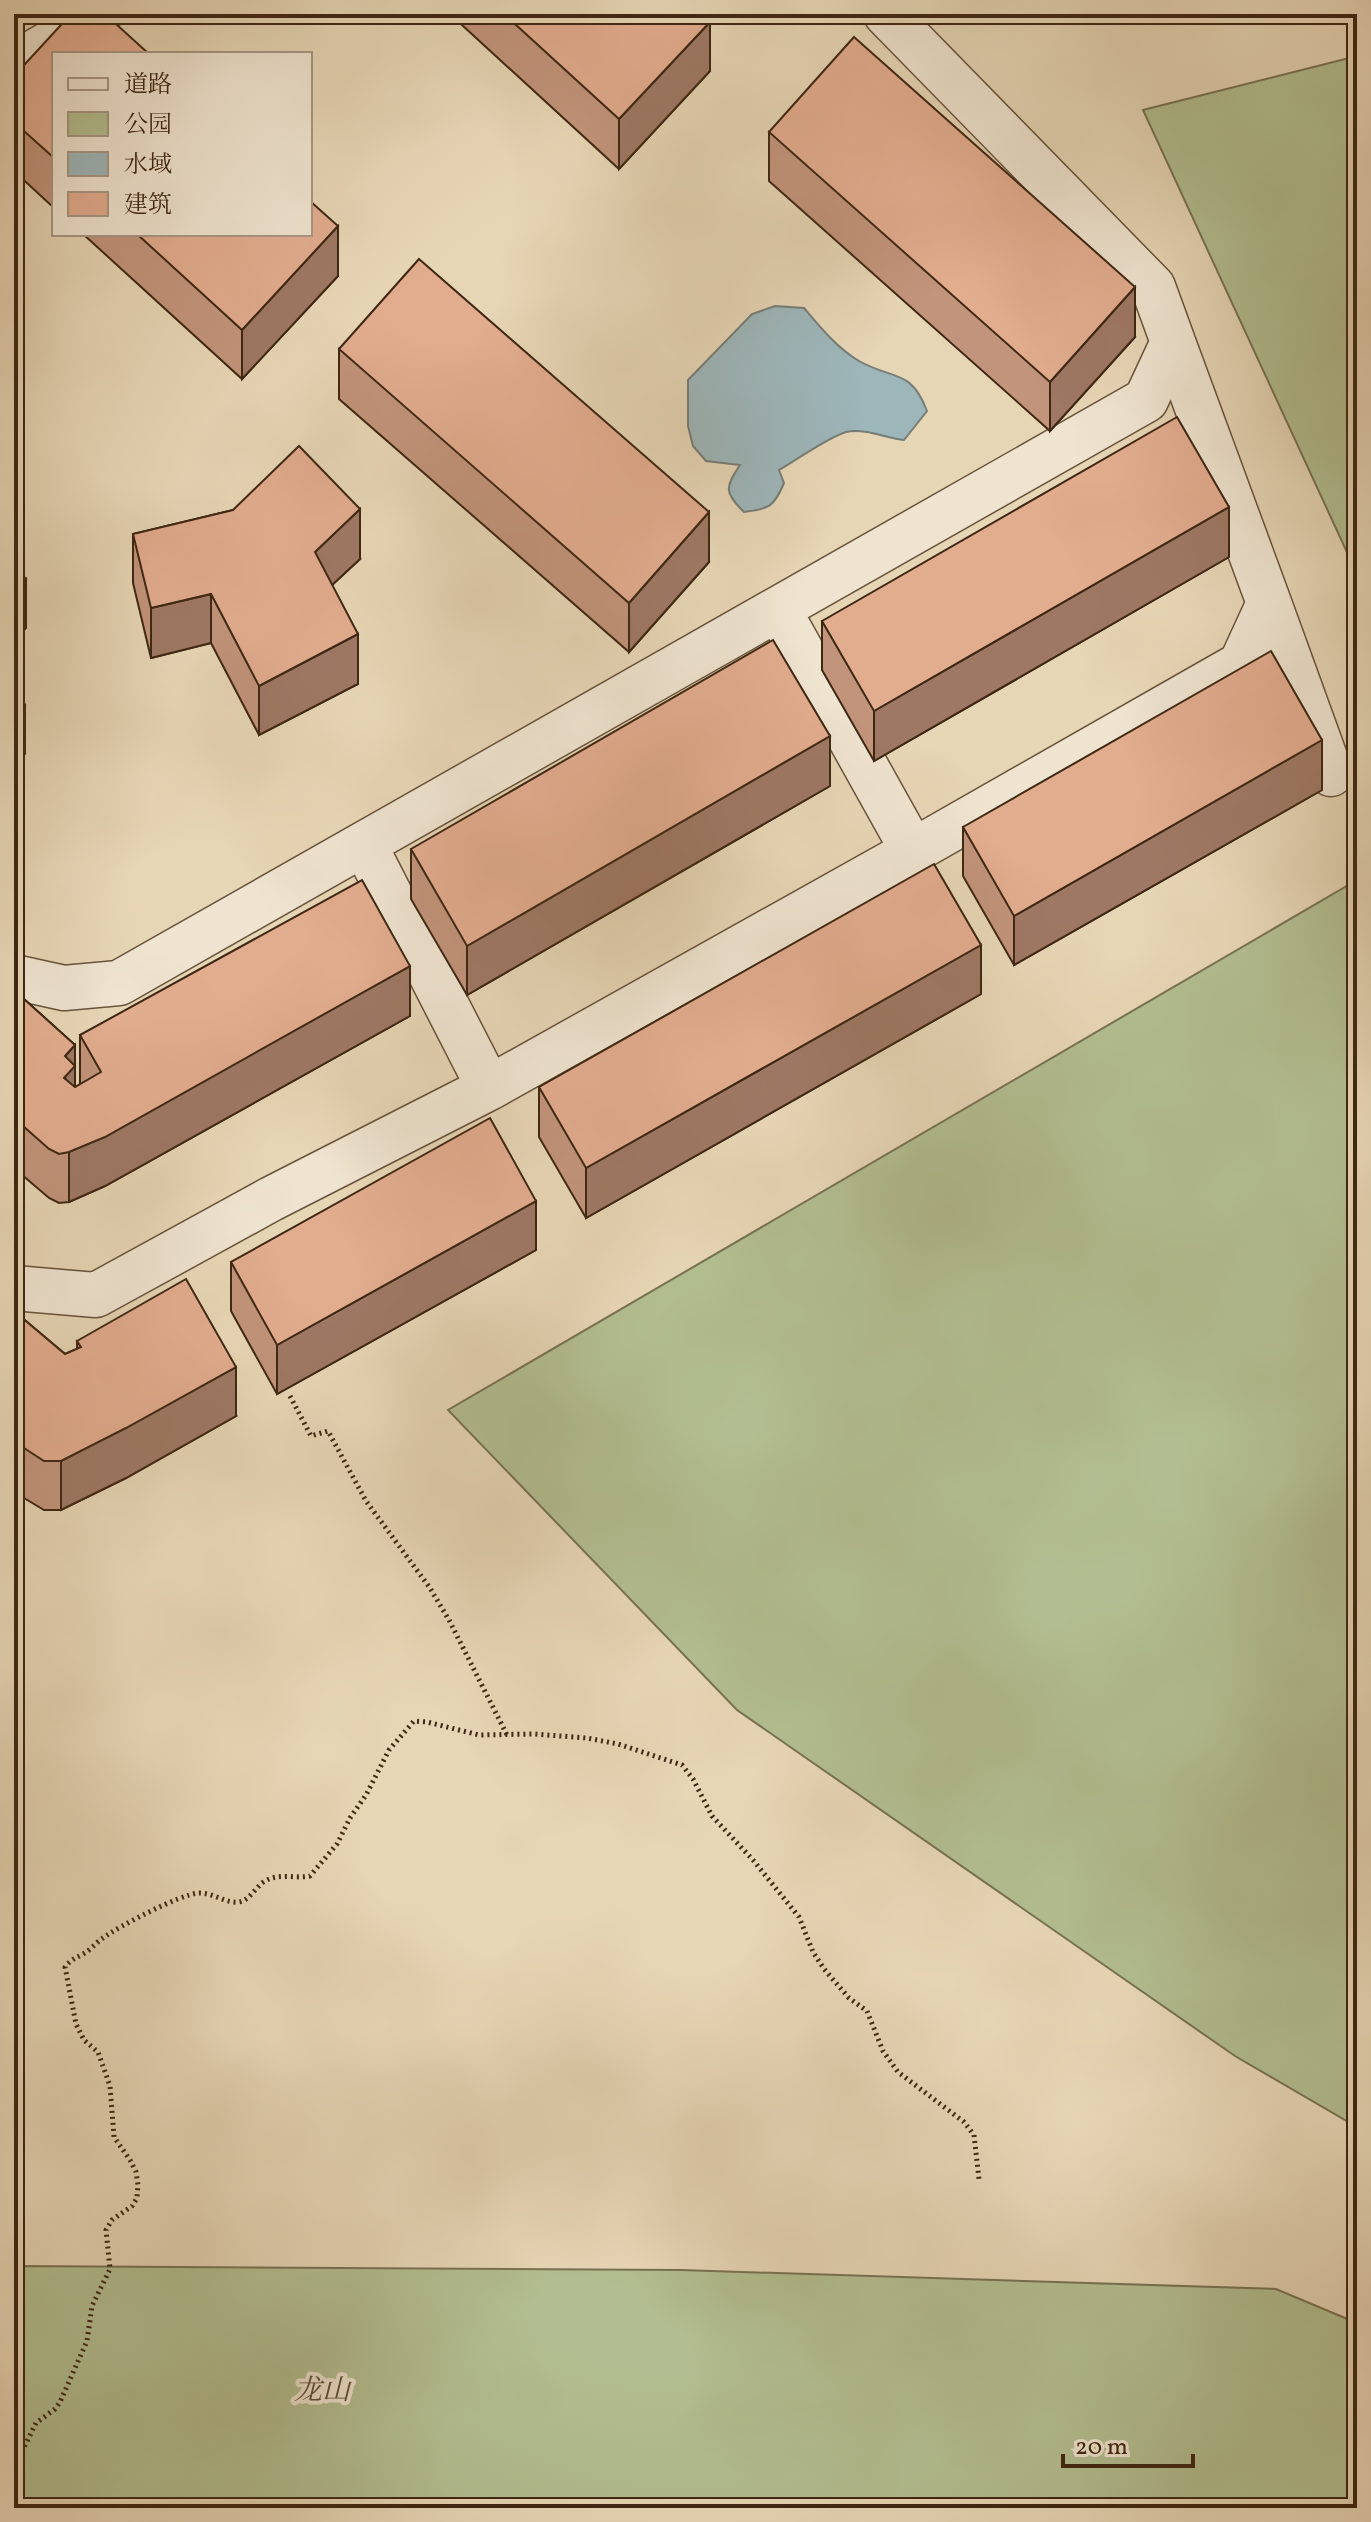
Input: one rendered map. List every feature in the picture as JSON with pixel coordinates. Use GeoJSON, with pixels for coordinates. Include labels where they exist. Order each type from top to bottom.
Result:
{"type":"FeatureCollection","features":[{"type":"Feature","properties":{"kind":"street"},"geometry":{"type":"LineString","coordinates":[[14,64],[100,14]]}},
{"type":"Feature","properties":{"kind":"street"},"geometry":{"type":"LineString","coordinates":[[886,14],[1153,287],[1331,774]]}},
{"type":"Feature","properties":{"kind":"street"},"geometry":{"type":"LineString","coordinates":[[16,982],[64,988],[119,983],[1146,400],[1173,342]]}},
{"type":"Feature","properties":{"kind":"street"},"geometry":{"type":"LineString","coordinates":[[14,1288],[96,1295],[271,1199],[489,1088],[1241,664],[1269,603]]}},
{"type":"Feature","properties":{"kind":"street"},"geometry":{"type":"LineString","coordinates":[[778,609],[913,851]]}},
{"type":"Feature","properties":{"kind":"street"},"geometry":{"type":"LineString","coordinates":[[364,844],[489,1088]]}},
{"type":"Feature","properties":{"kind":"path"},"geometry":{"type":"LineString","coordinates":[[290,1396],[311,1436],[328,1431],[373,1511],[430,1588],[507,1736]]}},
{"type":"Feature","properties":{"kind":"path"},"geometry":{"type":"LineString","coordinates":[[14,2468],[36,2423],[60,2402],[87,2341],[92,2306],[110,2269],[106,2230],[112,2220],[132,2206],[137,2198],[136,2172],[114,2137],[110,2086],[98,2052],[84,2040],[76,2024],[65,1967],[72,1958],[87,1952],[134,1919],[193,1894],[208,1893],[236,1903],[247,1899],[268,1879],[310,1876],[337,1844],[389,1750],[414,1721],[479,1735],[587,1738],[618,1744],[682,1765],[712,1816],[799,1917],[813,1952],[824,1969],[849,1998],[867,2011],[883,2051],[898,2072],[964,2122],[974,2135],[979,2179]]}},
{"type":"Feature","properties":{"kind":"green space"},"geometry":{"type":"Polygon","coordinates":[[[1357,56],[1357,574],[1143,110],[1357,56]]]}},
{"type":"Feature","properties":{"kind":"green space"},"geometry":{"type":"Polygon","coordinates":[[[1357,880],[1357,2127],[1235,2056],[737,1710],[448,1410],[1357,880]]]}},
{"type":"Feature","properties":{"kind":"green space","name":"龙山"},"geometry":{"type":"Polygon","coordinates":[[[14,2266],[681,2270],[1276,2289],[1357,2323],[1357,2508],[14,2508],[14,2266]]]}},
{"type":"Feature","properties":{"kind":"water"},"geometry":{"type":"Polygon","coordinates":[[[775,306],[804,308],[829,337],[851,356],[907,381],[921,397],[927,411],[904,440],[853,431],[831,439],[779,470],[784,483],[770,505],[744,512],[729,490],[731,479],[740,465],[706,461],[693,446],[688,426],[688,380],[752,314],[775,306]]]}},
{"type":"Feature","properties":{"kind":"building"},"geometry":{"type":"Polygon","coordinates":[[[71,14],[105,14],[147,52],[52,52],[52,156],[14,122],[14,76],[71,14]]]}},
{"type":"Feature","properties":{"kind":"building"},"geometry":{"type":"Polygon","coordinates":[[[504,14],[702,14],[710,22],[619,119],[504,14]]]}},
{"type":"Feature","properties":{"kind":"building"},"geometry":{"type":"Polygon","coordinates":[[[854,37],[1135,287],[1050,382],[769,132],[854,37]]]}},
{"type":"Feature","properties":{"kind":"building"},"geometry":{"type":"Polygon","coordinates":[[[312,203],[338,226],[242,330],[139,236],[312,236],[312,203]]]}},
{"type":"Feature","properties":{"kind":"building"},"geometry":{"type":"Polygon","coordinates":[[[419,259],[709,512],[629,603],[339,349],[419,259]]]}},
{"type":"Feature","properties":{"kind":"building"},"geometry":{"type":"Polygon","coordinates":[[[1177,417],[1229,507],[874,711],[822,621],[1177,417]]]}},
{"type":"Feature","properties":{"kind":"building"},"geometry":{"type":"Polygon","coordinates":[[[299,446],[360,509],[315,552],[358,634],[259,686],[211,594],[151,608],[133,534],[233,510],[299,446]]]}},
{"type":"Feature","properties":{"kind":"building"},"geometry":{"type":"Polygon","coordinates":[[[14,566],[26,579],[14,590],[14,566]]]}},
{"type":"Feature","properties":{"kind":"building"},"geometry":{"type":"Polygon","coordinates":[[[773,640],[830,736],[467,946],[411,849],[773,640]]]}},
{"type":"Feature","properties":{"kind":"building"},"geometry":{"type":"Polygon","coordinates":[[[1271,651],[1322,740],[1014,916],[963,827],[1271,651]]]}},
{"type":"Feature","properties":{"kind":"building"},"geometry":{"type":"Polygon","coordinates":[[[14,684],[25,705],[14,710],[14,684]]]}},
{"type":"Feature","properties":{"kind":"building"},"geometry":{"type":"Polygon","coordinates":[[[934,864],[981,945],[586,1168],[539,1087],[934,864]]]}},
{"type":"Feature","properties":{"kind":"building"},"geometry":{"type":"Polygon","coordinates":[[[362,880],[410,966],[105,1137],[69,1152],[59,1154],[49,1149],[14,1118],[14,990],[75,1045],[65,1056],[75,1066],[64,1078],[75,1087],[101,1072],[80,1035],[362,880]]]}},
{"type":"Feature","properties":{"kind":"building"},"geometry":{"type":"Polygon","coordinates":[[[490,1118],[536,1201],[277,1345],[231,1262],[490,1118]]]}},
{"type":"Feature","properties":{"kind":"building"},"geometry":{"type":"Polygon","coordinates":[[[186,1279],[236,1367],[61,1461],[44,1461],[14,1440],[14,1311],[65,1354],[81,1347],[77,1341],[186,1279]]]}}]}
